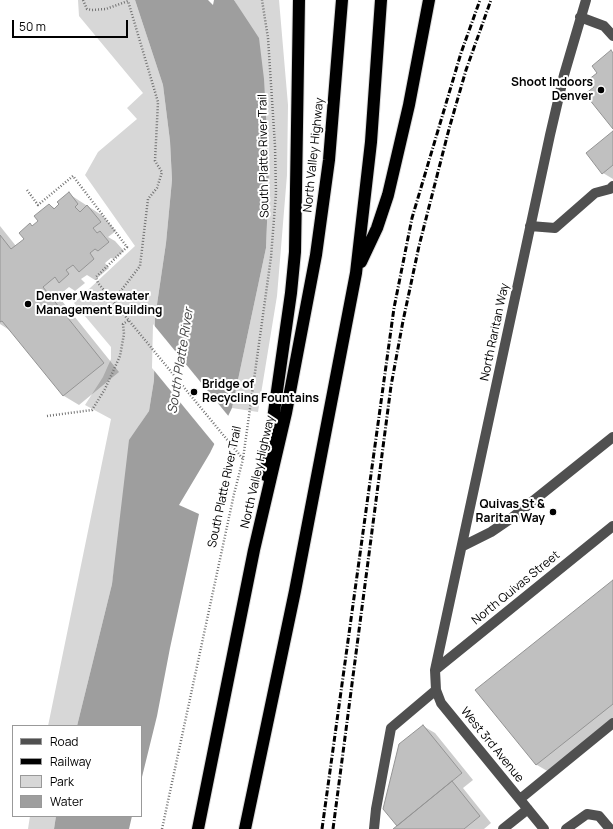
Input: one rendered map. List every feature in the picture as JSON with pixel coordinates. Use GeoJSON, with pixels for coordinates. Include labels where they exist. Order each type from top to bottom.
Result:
{"type":"FeatureCollection","features":[{"type":"Feature","properties":{"kind":"highway"},"geometry":{"type":"LineString","coordinates":[[254,550],[291,293],[295,252],[299,0]]}},
{"type":"Feature","properties":{"kind":"highway","name":"North Valley Highway"},"geometry":{"type":"LineString","coordinates":[[198,829],[254,550],[286,413],[316,254],[329,160],[342,0]]}},
{"type":"Feature","properties":{"kind":"highway"},"geometry":{"type":"LineString","coordinates":[[245,829],[295,591],[356,272],[370,150],[381,0]]}},
{"type":"Feature","properties":{"kind":"highway"},"geometry":{"type":"LineString","coordinates":[[356,272],[377,228],[388,195],[409,105],[429,0]]}},
{"type":"Feature","properties":{"kind":"street","name":"North Raritan Way"},"geometry":{"type":"LineString","coordinates":[[435,670],[463,546],[530,226],[564,76],[586,0]]}},
{"type":"Feature","properties":{"kind":"street"},"geometry":{"type":"LineString","coordinates":[[580,17],[604,26],[613,36]]}},
{"type":"Feature","properties":{"kind":"street"},"geometry":{"type":"LineString","coordinates":[[530,226],[555,228],[595,193],[610,189],[613,186]]}},
{"type":"Feature","properties":{"kind":"street"},"geometry":{"type":"LineString","coordinates":[[463,546],[491,532],[514,517],[613,437]]}},
{"type":"Feature","properties":{"kind":"street","name":"North Quivas Street"},"geometry":{"type":"LineString","coordinates":[[435,670],[613,526]]}},
{"type":"Feature","properties":{"kind":"street","name":"West 3rd Avenue"},"geometry":{"type":"LineString","coordinates":[[435,670],[436,690],[442,703],[544,829]]}},
{"type":"Feature","properties":{"kind":"street"},"geometry":{"type":"LineString","coordinates":[[374,829],[376,809],[391,728],[436,690]]}},
{"type":"Feature","properties":{"kind":"street"},"geometry":{"type":"LineString","coordinates":[[520,799],[613,723]]}},
{"type":"Feature","properties":{"kind":"street"},"geometry":{"type":"LineString","coordinates":[[503,829],[528,809]]}},
{"type":"Feature","properties":{"kind":"street"},"geometry":{"type":"LineString","coordinates":[[566,829],[587,814],[598,816],[610,829]]}},
{"type":"Feature","properties":{"kind":"path"},"geometry":{"type":"LineString","coordinates":[[83,0],[87,10],[106,9],[128,1],[158,102],[156,161],[162,172],[157,188],[148,198],[140,266],[113,301]]}},
{"type":"Feature","properties":{"kind":"path","name":"South Platte River Trail"},"geometry":{"type":"LineString","coordinates":[[162,829],[234,494],[243,459],[271,257],[275,206],[275,146],[268,38],[262,0]]}},
{"type":"Feature","properties":{"kind":"path"},"geometry":{"type":"LineString","coordinates":[[27,190],[38,204],[73,176],[127,247],[96,277],[98,283],[146,339],[243,459]]}},
{"type":"Feature","properties":{"kind":"path"},"geometry":{"type":"LineString","coordinates":[[46,416],[92,410],[105,389],[120,356],[124,334],[123,324],[129,320]]}},
{"type":"Feature","properties":{"kind":"green space"},"geometry":{"type":"Polygon","coordinates":[[[78,0],[135,0],[163,85],[170,141],[172,180],[166,243],[155,318],[154,380],[149,411],[141,423],[120,530],[112,584],[77,725],[48,725],[111,419],[85,405],[103,377],[111,359],[111,347],[74,303],[135,246],[85,175],[98,152],[137,119],[127,108],[143,93],[79,16],[78,0]]]}},
{"type":"Feature","properties":{"kind":"green space"},"geometry":{"type":"Polygon","coordinates":[[[234,0],[279,0],[288,105],[287,175],[277,296],[258,412],[232,408],[266,248],[269,172],[268,129],[244,17],[234,0]]]}},
{"type":"Feature","properties":{"kind":"green space"},"geometry":{"type":"Polygon","coordinates":[[[30,817],[56,817],[54,829],[28,829],[30,817]]]}},
{"type":"Feature","properties":{"kind":"water","name":"South Platte River"},"geometry":{"type":"Polygon","coordinates":[[[135,0],[208,0],[213,5],[214,0],[234,0],[259,38],[264,79],[269,172],[266,248],[232,408],[210,453],[179,505],[199,514],[157,716],[142,777],[142,725],[77,725],[112,584],[129,440],[149,411],[154,380],[155,318],[166,243],[172,180],[170,141],[163,85],[135,0]]]}},
{"type":"Feature","properties":{"kind":"water"},"geometry":{"type":"Polygon","coordinates":[[[56,817],[132,817],[129,829],[54,829],[56,817]]]}},
{"type":"Feature","properties":{"kind":"pier"},"geometry":{"type":"Polygon","coordinates":[[[153,324],[230,418],[216,446],[152,368],[153,324]]]}},
{"type":"Feature","properties":{"kind":"building","name":"Shoot Indoors Denver"},"geometry":{"type":"Polygon","coordinates":[[[611,50],[613,53],[613,129],[585,94],[594,87],[588,80],[597,73],[592,66],[611,50]]]}},
{"type":"Feature","properties":{"kind":"building","name":"Shoot Indoors Denver"},"geometry":{"type":"Polygon","coordinates":[[[613,131],[613,165],[602,174],[586,153],[613,131]]]}},
{"type":"Feature","properties":{"kind":"building","name":"Denver Wastewater Management Building"},"geometry":{"type":"Polygon","coordinates":[[[69,192],[78,204],[75,207],[80,212],[87,205],[101,222],[93,228],[97,233],[100,231],[109,242],[98,251],[95,249],[90,253],[94,259],[79,272],[73,265],[66,270],[69,274],[59,283],[55,277],[43,287],[104,363],[63,396],[2,321],[0,322],[0,235],[11,249],[24,239],[19,233],[30,223],[32,226],[38,221],[34,216],[49,204],[54,209],[59,204],[57,202],[69,192]]]}},
{"type":"Feature","properties":{"kind":"building"},"geometry":{"type":"Polygon","coordinates":[[[613,580],[613,704],[536,765],[475,690],[613,580]]]}},
{"type":"Feature","properties":{"kind":"building"},"geometry":{"type":"Polygon","coordinates":[[[423,725],[462,773],[397,826],[383,809],[399,744],[423,725]]]}},
{"type":"Feature","properties":{"kind":"building"},"geometry":{"type":"Polygon","coordinates":[[[452,781],[480,816],[464,829],[393,829],[452,781]]]}},
{"type":"Feature","properties":{"kind":"railway"},"geometry":{"type":"LineString","coordinates":[[322,829],[394,308],[412,218],[461,53],[480,0]]}},
{"type":"Feature","properties":{"kind":"railway"},"geometry":{"type":"LineString","coordinates":[[333,829],[391,386],[403,321],[419,246],[449,129],[466,70],[491,0]]}},
{"type":"Feature","properties":{"kind":"place","name":"Shoot Indoors Denver"},"geometry":{"type":"Point","coordinates":[601,90]}},
{"type":"Feature","properties":{"kind":"place","name":"Denver Wastewater Management Building"},"geometry":{"type":"Point","coordinates":[28,304]}},
{"type":"Feature","properties":{"kind":"place","name":"Bridge of Recycling Fountains"},"geometry":{"type":"Point","coordinates":[194,392]}},
{"type":"Feature","properties":{"kind":"place","name":"Quivas St & Raritan Way"},"geometry":{"type":"Point","coordinates":[553,512]}}]}
